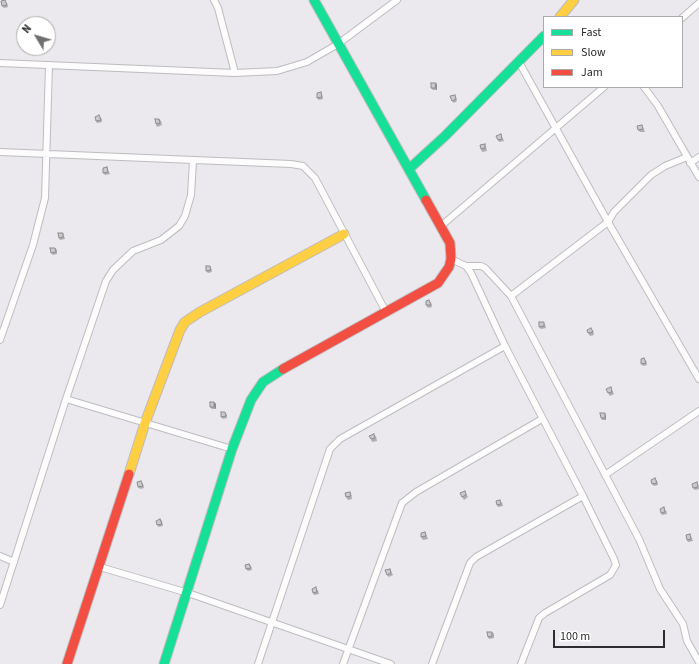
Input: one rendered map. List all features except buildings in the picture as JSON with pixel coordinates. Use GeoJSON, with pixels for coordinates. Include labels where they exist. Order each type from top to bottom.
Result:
{"type":"FeatureCollection","features":[{"type":"Feature","properties":{"kind":"street"},"geometry":{"type":"LineString","coordinates":[[214,0],[222,22],[235,73]]}},
{"type":"Feature","properties":{"kind":"street"},"geometry":{"type":"LineString","coordinates":[[164,664],[188,593],[232,449],[251,400],[263,382],[281,370],[438,282],[449,267],[452,259],[450,243],[441,226],[314,0]]}},
{"type":"Feature","properties":{"kind":"street"},"geometry":{"type":"LineString","coordinates":[[0,63],[259,74],[291,68],[307,62],[338,44],[398,0]]}},
{"type":"Feature","properties":{"kind":"street"},"geometry":{"type":"LineString","coordinates":[[561,16],[574,0]]}},
{"type":"Feature","properties":{"kind":"street"},"geometry":{"type":"LineString","coordinates":[[683,17],[699,3]]}},
{"type":"Feature","properties":{"kind":"street"},"geometry":{"type":"LineString","coordinates":[[409,169],[445,136],[543,37]]}},
{"type":"Feature","properties":{"kind":"street"},"geometry":{"type":"LineString","coordinates":[[519,62],[608,222],[699,379]]}},
{"type":"Feature","properties":{"kind":"street"},"geometry":{"type":"LineString","coordinates":[[0,340],[40,220],[45,198],[49,66]]}},
{"type":"Feature","properties":{"kind":"street"},"geometry":{"type":"LineString","coordinates":[[441,226],[603,88]]}},
{"type":"Feature","properties":{"kind":"street"},"geometry":{"type":"LineString","coordinates":[[645,88],[658,106],[699,177]]}},
{"type":"Feature","properties":{"kind":"street"},"geometry":{"type":"LineString","coordinates":[[0,152],[291,164],[303,166],[316,178],[386,312]]}},
{"type":"Feature","properties":{"kind":"street"},"geometry":{"type":"LineString","coordinates":[[511,296],[608,222],[614,212],[643,182],[665,166],[699,157]]}},
{"type":"Feature","properties":{"kind":"street"},"geometry":{"type":"LineString","coordinates":[[0,605],[66,399],[106,282],[113,270],[133,251],[161,240],[179,226],[185,216],[191,195],[193,161]]}},
{"type":"Feature","properties":{"kind":"street"},"geometry":{"type":"LineString","coordinates":[[67,664],[100,567],[145,423],[176,338],[185,322],[200,312],[344,234]]}},
{"type":"Feature","properties":{"kind":"street"},"geometry":{"type":"LineString","coordinates":[[452,259],[466,266],[481,266],[485,268],[511,296],[639,539],[660,589],[683,624],[687,641],[699,662]]}},
{"type":"Feature","properties":{"kind":"street"},"geometry":{"type":"LineString","coordinates":[[466,266],[542,419],[583,496],[616,565],[610,575],[539,618],[521,664]]}},
{"type":"Feature","properties":{"kind":"street"},"geometry":{"type":"LineString","coordinates":[[258,664],[330,449],[340,439],[505,346]]}},
{"type":"Feature","properties":{"kind":"street"},"geometry":{"type":"LineString","coordinates":[[66,399],[232,449]]}},
{"type":"Feature","properties":{"kind":"street"},"geometry":{"type":"LineString","coordinates":[[605,475],[699,411]]}},
{"type":"Feature","properties":{"kind":"street"},"geometry":{"type":"LineString","coordinates":[[343,664],[402,503],[416,492],[542,419]]}},
{"type":"Feature","properties":{"kind":"street"},"geometry":{"type":"LineString","coordinates":[[432,664],[470,563],[476,557],[583,496]]}},
{"type":"Feature","properties":{"kind":"street"},"geometry":{"type":"LineString","coordinates":[[0,556],[14,562]]}},
{"type":"Feature","properties":{"kind":"street"},"geometry":{"type":"LineString","coordinates":[[100,567],[188,593],[391,664]]}},
{"type":"Feature","properties":{"kind":"traffic: fast"},"geometry":{"type":"LineString","coordinates":[[314,0],[426,200]]}},
{"type":"Feature","properties":{"kind":"traffic: fast"},"geometry":{"type":"LineString","coordinates":[[409,169],[445,136],[543,37]]}},
{"type":"Feature","properties":{"kind":"traffic: fast"},"geometry":{"type":"LineString","coordinates":[[164,664],[232,449],[251,400],[263,382],[283,369]]}},
{"type":"Feature","properties":{"kind":"traffic: slow"},"geometry":{"type":"LineString","coordinates":[[561,16],[574,0]]}},
{"type":"Feature","properties":{"kind":"traffic: slow"},"geometry":{"type":"LineString","coordinates":[[129,474],[145,423],[180,330],[185,322],[200,312],[344,234]]}},
{"type":"Feature","properties":{"kind":"traffic: jam"},"geometry":{"type":"LineString","coordinates":[[283,369],[438,283],[449,267],[451,259],[450,243],[426,200]]}},
{"type":"Feature","properties":{"kind":"traffic: jam"},"geometry":{"type":"LineString","coordinates":[[67,664],[129,474]]}}]}
